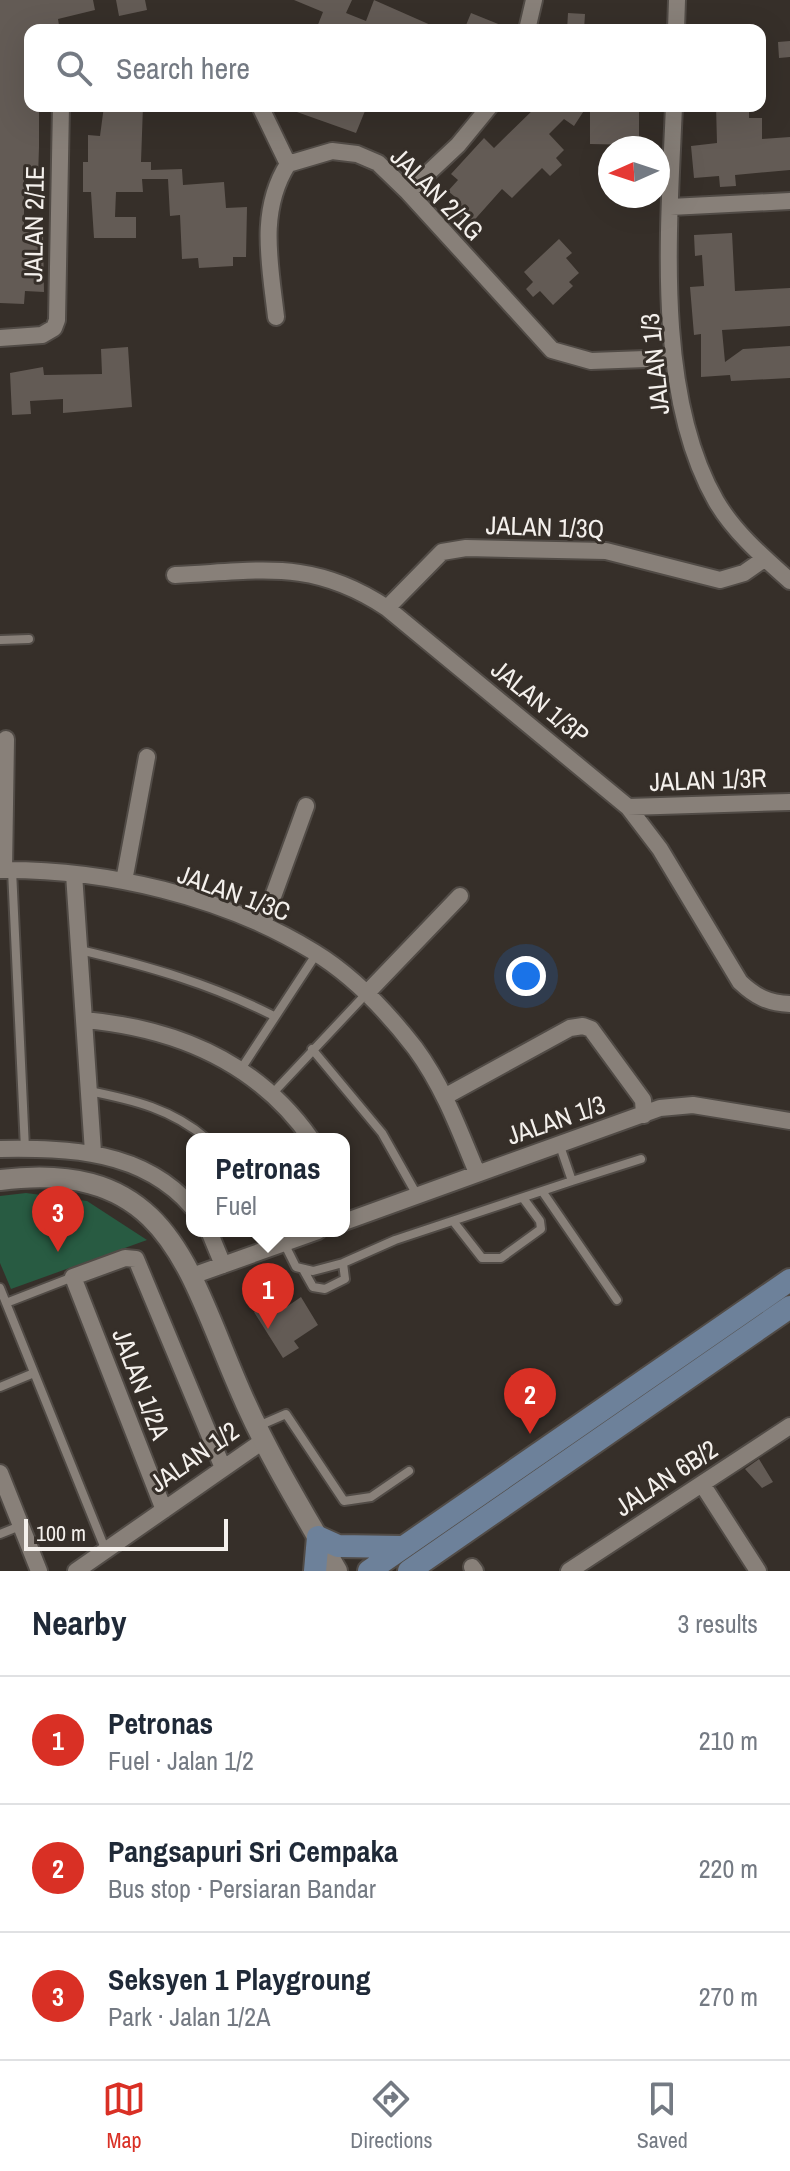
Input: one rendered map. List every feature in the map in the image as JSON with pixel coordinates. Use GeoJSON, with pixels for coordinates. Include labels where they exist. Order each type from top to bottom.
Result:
{"type":"FeatureCollection","features":[{"type":"Feature","properties":{"kind":"main road"},"geometry":{"type":"LineString","coordinates":[[369,1571],[790,1280]]}},
{"type":"Feature","properties":{"kind":"main road"},"geometry":{"type":"LineString","coordinates":[[409,1571],[790,1307]]}},
{"type":"Feature","properties":{"kind":"main road"},"geometry":{"type":"LineString","coordinates":[[315,1571],[318,1537],[338,1546],[403,1547]]}},
{"type":"Feature","properties":{"kind":"street"},"geometry":{"type":"LineString","coordinates":[[528,24],[534,0]]}},
{"type":"Feature","properties":{"kind":"street"},"geometry":{"type":"LineString","coordinates":[[676,24],[677,0]]}},
{"type":"Feature","properties":{"kind":"street","name":"JALAN 2/1E"},"geometry":{"type":"LineString","coordinates":[[0,338],[42,335],[54,328],[57,320],[61,112]]}},
{"type":"Feature","properties":{"kind":"street"},"geometry":{"type":"LineString","coordinates":[[263,112],[288,164],[277,181],[267,230],[276,317]]}},
{"type":"Feature","properties":{"kind":"street"},"geometry":{"type":"LineString","coordinates":[[408,192],[458,145],[485,112]]}},
{"type":"Feature","properties":{"kind":"street","name":"JALAN 1/3"},"geometry":{"type":"LineString","coordinates":[[674,112],[670,207],[673,358],[688,436],[717,503],[764,559],[790,581]]}},
{"type":"Feature","properties":{"kind":"street","name":"JALAN 2/1G"},"geometry":{"type":"LineString","coordinates":[[288,164],[332,151],[357,154],[378,163],[552,350],[591,361],[673,358]]}},
{"type":"Feature","properties":{"kind":"street"},"geometry":{"type":"LineString","coordinates":[[670,207],[790,201]]}},
{"type":"Feature","properties":{"kind":"street","name":"JALAN 1/3Q"},"geometry":{"type":"LineString","coordinates":[[387,608],[442,552],[466,548],[606,551],[720,580],[744,573],[764,559]]}},
{"type":"Feature","properties":{"kind":"street","name":"JALAN 1/3P"},"geometry":{"type":"LineString","coordinates":[[175,575],[305,572],[357,589],[387,608],[628,807],[660,849],[740,982],[754,995],[771,1003],[790,1004]]}},
{"type":"Feature","properties":{"kind":"street"},"geometry":{"type":"LineString","coordinates":[[5,870],[6,739]]}},
{"type":"Feature","properties":{"kind":"street"},"geometry":{"type":"LineString","coordinates":[[124,881],[147,757]]}},
{"type":"Feature","properties":{"kind":"street","name":"JALAN 1/3R"},"geometry":{"type":"LineString","coordinates":[[628,807],[790,802]]}},
{"type":"Feature","properties":{"kind":"street"},"geometry":{"type":"LineString","coordinates":[[263,924],[306,806]]}},
{"type":"Feature","properties":{"kind":"street","name":"JALAN 1/3C"},"geometry":{"type":"LineString","coordinates":[[5,870],[124,881],[263,924],[317,953],[366,994],[414,1048],[446,1096],[477,1173]]}},
{"type":"Feature","properties":{"kind":"street"},"geometry":{"type":"LineString","coordinates":[[74,874],[93,1152]]}},
{"type":"Feature","properties":{"kind":"street"},"geometry":{"type":"LineString","coordinates":[[366,994],[460,896]]}},
{"type":"Feature","properties":{"kind":"street"},"geometry":{"type":"LineString","coordinates":[[84,1020],[164,1033],[206,1049],[241,1069],[272,1094],[306,1133]]}},
{"type":"Feature","properties":{"kind":"street"},"geometry":{"type":"LineString","coordinates":[[446,1096],[565,1031],[581,1026],[591,1029],[643,1100],[644,1115]]}},
{"type":"Feature","properties":{"kind":"street","name":"JALAN 1/3"},"geometry":{"type":"LineString","coordinates":[[350,1214],[417,1195],[644,1115],[685,1105],[790,1121]]}},
{"type":"Feature","properties":{"kind":"street"},"geometry":{"type":"LineString","coordinates":[[0,1149],[93,1152],[148,1173],[186,1202]]}},
{"type":"Feature","properties":{"kind":"street","name":"JALAN 1/2"},"geometry":{"type":"LineString","coordinates":[[0,1180],[68,1177],[122,1195],[166,1232],[192,1276],[260,1434],[337,1571]]}},
{"type":"Feature","properties":{"kind":"street"},"geometry":{"type":"LineString","coordinates":[[211,1237],[223,1265]]}},
{"type":"Feature","properties":{"kind":"street"},"geometry":{"type":"LineString","coordinates":[[192,1276],[281,1237]]}},
{"type":"Feature","properties":{"kind":"street"},"geometry":{"type":"LineString","coordinates":[[73,1277],[125,1258],[136,1259],[223,1468]]}},
{"type":"Feature","properties":{"kind":"street","name":"JALAN 1/2A"},"geometry":{"type":"LineString","coordinates":[[73,1277],[164,1510]]}},
{"type":"Feature","properties":{"kind":"street","name":"JALAN 6B/2"},"geometry":{"type":"LineString","coordinates":[[569,1571],[790,1426]]}},
{"type":"Feature","properties":{"kind":"street","name":"JALAN 1/2"},"geometry":{"type":"LineString","coordinates":[[76,1571],[223,1468],[260,1434]]}},
{"type":"Feature","properties":{"kind":"street"},"geometry":{"type":"LineString","coordinates":[[0,1473],[39,1571]]}},
{"type":"Feature","properties":{"kind":"street"},"geometry":{"type":"LineString","coordinates":[[702,1484],[758,1571]]}},
{"type":"Feature","properties":{"kind":"lane"},"geometry":{"type":"LineString","coordinates":[[0,640],[29,639]]}},
{"type":"Feature","properties":{"kind":"lane"},"geometry":{"type":"LineString","coordinates":[[5,870],[25,1149]]}},
{"type":"Feature","properties":{"kind":"lane"},"geometry":{"type":"LineString","coordinates":[[80,950],[176,973],[228,992],[274,1016]]}},
{"type":"Feature","properties":{"kind":"lane"},"geometry":{"type":"LineString","coordinates":[[241,1069],[317,953]]}},
{"type":"Feature","properties":{"kind":"lane"},"geometry":{"type":"LineString","coordinates":[[272,1094],[366,994]]}},
{"type":"Feature","properties":{"kind":"lane"},"geometry":{"type":"LineString","coordinates":[[312,1049],[382,1133],[417,1195]]}},
{"type":"Feature","properties":{"kind":"lane"},"geometry":{"type":"LineString","coordinates":[[89,1091],[134,1100],[183,1119],[200,1133]]}},
{"type":"Feature","properties":{"kind":"lane"},"geometry":{"type":"LineString","coordinates":[[560,1146],[572,1181]]}},
{"type":"Feature","properties":{"kind":"lane"},"geometry":{"type":"LineString","coordinates":[[304,1271],[343,1263],[453,1221],[641,1159]]}},
{"type":"Feature","properties":{"kind":"lane"},"geometry":{"type":"LineString","coordinates":[[542,1191],[617,1300]]}},
{"type":"Feature","properties":{"kind":"lane"},"geometry":{"type":"LineString","coordinates":[[453,1221],[482,1258],[501,1258],[541,1229],[540,1221],[523,1198]]}},
{"type":"Feature","properties":{"kind":"lane"},"geometry":{"type":"LineString","coordinates":[[281,1237],[291,1261],[304,1271],[313,1287],[325,1289],[345,1279],[343,1263]]}},
{"type":"Feature","properties":{"kind":"lane"},"geometry":{"type":"LineString","coordinates":[[6,1303],[73,1277]]}},
{"type":"Feature","properties":{"kind":"lane"},"geometry":{"type":"LineString","coordinates":[[0,1288],[106,1551]]}},
{"type":"Feature","properties":{"kind":"lane"},"geometry":{"type":"LineString","coordinates":[[0,1387],[34,1373]]}},
{"type":"Feature","properties":{"kind":"lane"},"geometry":{"type":"LineString","coordinates":[[260,1434],[286,1414],[344,1501],[371,1497],[409,1471]]}},
{"type":"Feature","properties":{"kind":"lane"},"geometry":{"type":"LineString","coordinates":[[0,1534],[20,1526]]}},
{"type":"Feature","properties":{"kind":"green space"},"geometry":{"type":"Polygon","coordinates":[[[26,1193],[87,1201],[147,1240],[11,1289],[0,1263],[0,1196],[26,1193]]]}},
{"type":"Feature","properties":{"kind":"building"},"geometry":{"type":"Polygon","coordinates":[[[0,0],[93,0],[95,10],[58,19],[59,24],[24,24],[24,112],[39,112],[39,147],[38,177],[24,177],[24,232],[43,232],[44,292],[25,291],[24,304],[0,303],[0,0]]]}},
{"type":"Feature","properties":{"kind":"building"},"geometry":{"type":"Polygon","coordinates":[[[116,0],[145,0],[147,10],[119,16],[116,0]]]}},
{"type":"Feature","properties":{"kind":"building"},"geometry":{"type":"Polygon","coordinates":[[[294,0],[352,0],[346,13],[366,21],[374,0],[428,24],[318,24],[323,12],[294,0]]]}},
{"type":"Feature","properties":{"kind":"building"},"geometry":{"type":"Polygon","coordinates":[[[471,13],[498,24],[466,24],[471,13]]]}},
{"type":"Feature","properties":{"kind":"building"},"geometry":{"type":"Polygon","coordinates":[[[568,13],[585,14],[584,24],[567,24],[568,13]]]}},
{"type":"Feature","properties":{"kind":"building"},"geometry":{"type":"Polygon","coordinates":[[[790,41],[790,57],[779,58],[778,42],[790,41]]]}},
{"type":"Feature","properties":{"kind":"building"},"geometry":{"type":"Polygon","coordinates":[[[103,112],[143,112],[141,162],[151,162],[151,170],[182,169],[183,185],[224,182],[226,208],[247,207],[246,257],[233,257],[233,266],[199,268],[198,258],[182,259],[180,215],[170,216],[168,179],[142,179],[143,192],[116,192],[115,217],[136,217],[136,238],[94,238],[91,192],[83,192],[83,162],[88,162],[88,135],[100,136],[103,112]]]}},
{"type":"Feature","properties":{"kind":"building"},"geometry":{"type":"Polygon","coordinates":[[[297,112],[365,112],[356,133],[297,112]]]}},
{"type":"Feature","properties":{"kind":"building"},"geometry":{"type":"Polygon","coordinates":[[[531,112],[583,112],[574,126],[564,119],[549,134],[564,150],[556,158],[562,165],[550,176],[542,168],[512,198],[502,189],[469,226],[453,211],[461,202],[448,191],[458,180],[451,174],[484,138],[494,148],[531,112]]]}},
{"type":"Feature","properties":{"kind":"building"},"geometry":{"type":"Polygon","coordinates":[[[590,112],[639,112],[639,136],[598,136],[598,144],[590,144],[590,112]]]}},
{"type":"Feature","properties":{"kind":"building"},"geometry":{"type":"Polygon","coordinates":[[[716,112],[749,112],[749,118],[762,118],[762,139],[790,137],[790,170],[735,175],[736,186],[720,187],[719,176],[694,178],[691,146],[717,143],[716,112]]]}},
{"type":"Feature","properties":{"kind":"building"},"geometry":{"type":"Polygon","coordinates":[[[732,233],[735,291],[790,288],[790,326],[722,330],[725,362],[743,349],[790,346],[790,378],[731,381],[730,375],[701,377],[701,334],[694,335],[690,287],[704,286],[702,255],[695,256],[694,235],[732,233]]]}},
{"type":"Feature","properties":{"kind":"building"},"geometry":{"type":"Polygon","coordinates":[[[559,239],[572,253],[566,258],[579,273],[569,282],[573,286],[553,305],[540,291],[533,297],[526,289],[533,282],[524,272],[559,239]]]}},
{"type":"Feature","properties":{"kind":"building"},"geometry":{"type":"Polygon","coordinates":[[[128,347],[132,407],[63,413],[63,399],[30,401],[31,414],[12,415],[10,373],[43,367],[44,375],[102,374],[101,349],[128,347]]]}},
{"type":"Feature","properties":{"kind":"building"},"geometry":{"type":"Polygon","coordinates":[[[301,1297],[318,1325],[294,1341],[299,1348],[283,1358],[254,1312],[269,1303],[276,1314],[301,1297]]]}},
{"type":"Feature","properties":{"kind":"building"},"geometry":{"type":"Polygon","coordinates":[[[759,1459],[773,1482],[762,1488],[745,1469],[759,1459]]]}},
{"type":"Feature","properties":{"kind":"place","name":"Seksyen 1 Playgroung"},"geometry":{"type":"Point","coordinates":[58,1252]}},
{"type":"Feature","properties":{"kind":"place","name":"Petronas"},"geometry":{"type":"Point","coordinates":[268,1329]}},
{"type":"Feature","properties":{"kind":"place","name":"Pangsapuri Sri Cempaka"},"geometry":{"type":"Point","coordinates":[530,1434]}}]}
